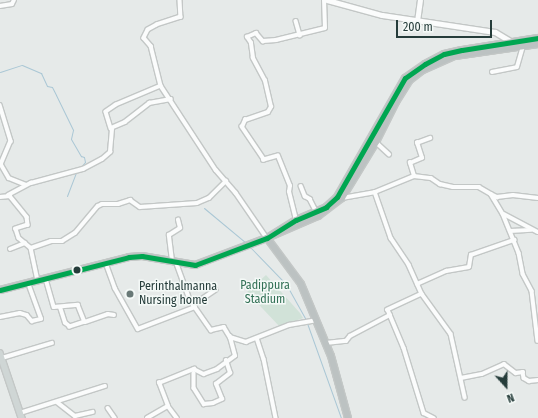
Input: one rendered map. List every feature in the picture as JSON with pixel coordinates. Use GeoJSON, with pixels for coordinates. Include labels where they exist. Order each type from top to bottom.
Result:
{"type":"FeatureCollection","features":[{"type":"Feature","properties":{"kind":"highway"},"geometry":{"type":"LineString","coordinates":[[0,290],[28,284],[106,262],[142,256],[174,263],[195,265],[207,263],[267,238],[296,220],[326,208],[337,197],[405,78],[425,64],[444,54],[510,41],[538,38]]}},
{"type":"Feature","properties":{"kind":"highway"},"geometry":{"type":"LineString","coordinates":[[510,41],[514,44],[510,48]]}},
{"type":"Feature","properties":{"kind":"highway"},"geometry":{"type":"LineString","coordinates":[[267,238],[275,237],[342,198],[376,142],[406,86],[423,70],[454,56],[538,44]]}},
{"type":"Feature","properties":{"kind":"highway"},"geometry":{"type":"LineString","coordinates":[[267,238],[301,284],[317,319],[326,343],[348,418]]}},
{"type":"Feature","properties":{"kind":"main road"},"geometry":{"type":"LineString","coordinates":[[327,0],[382,15],[495,32],[510,41]]}},
{"type":"Feature","properties":{"kind":"main road"},"geometry":{"type":"LineString","coordinates":[[417,21],[420,0]]}},
{"type":"Feature","properties":{"kind":"main road"},"geometry":{"type":"LineString","coordinates":[[1,355],[21,415]]}},
{"type":"Feature","properties":{"kind":"street"},"geometry":{"type":"LineString","coordinates":[[0,6],[12,4],[14,0]]}},
{"type":"Feature","properties":{"kind":"street"},"geometry":{"type":"LineString","coordinates":[[180,0],[181,17],[157,25],[148,30],[144,38],[151,46],[161,86],[267,238]]}},
{"type":"Feature","properties":{"kind":"street"},"geometry":{"type":"LineString","coordinates":[[296,220],[289,192],[290,186],[278,156],[264,160],[242,124],[244,120],[268,112],[272,107],[264,79],[253,58],[248,36],[256,33],[264,41],[300,35],[327,27],[324,0]]}},
{"type":"Feature","properties":{"kind":"street"},"geometry":{"type":"LineString","coordinates":[[296,21],[300,35]]}},
{"type":"Feature","properties":{"kind":"street"},"geometry":{"type":"LineString","coordinates":[[492,72],[517,67],[523,46]]}},
{"type":"Feature","properties":{"kind":"street"},"geometry":{"type":"LineString","coordinates":[[0,197],[8,195],[26,185],[83,168],[102,159],[110,152],[112,129],[106,119],[106,112],[116,105],[161,86]]}},
{"type":"Feature","properties":{"kind":"street"},"geometry":{"type":"LineString","coordinates":[[112,129],[149,103],[171,99]]}},
{"type":"Feature","properties":{"kind":"street"},"geometry":{"type":"LineString","coordinates":[[0,105],[11,141],[1,164],[10,178],[26,185]]}},
{"type":"Feature","properties":{"kind":"street"},"geometry":{"type":"LineString","coordinates":[[414,176],[410,163],[422,158],[417,143],[430,138]]}},
{"type":"Feature","properties":{"kind":"street"},"geometry":{"type":"LineString","coordinates":[[376,142],[390,154]]}},
{"type":"Feature","properties":{"kind":"street"},"geometry":{"type":"LineString","coordinates":[[342,198],[375,192],[414,176],[432,178],[440,184],[453,187],[479,187],[497,197],[513,195],[538,198]]}},
{"type":"Feature","properties":{"kind":"street"},"geometry":{"type":"LineString","coordinates":[[31,248],[51,241],[62,241],[75,233],[98,206],[102,204],[118,204],[130,200],[140,207],[197,203],[209,198],[226,181]]}},
{"type":"Feature","properties":{"kind":"street"},"geometry":{"type":"LineString","coordinates":[[301,186],[305,196],[310,199],[316,211]]}},
{"type":"Feature","properties":{"kind":"street"},"geometry":{"type":"LineString","coordinates":[[375,192],[392,238],[409,265],[422,294],[451,334],[465,397]]}},
{"type":"Feature","properties":{"kind":"street"},"geometry":{"type":"LineString","coordinates":[[490,194],[503,214],[514,240],[523,274],[532,291],[538,341]]}},
{"type":"Feature","properties":{"kind":"street"},"geometry":{"type":"LineString","coordinates":[[8,195],[28,221],[28,225],[16,229],[25,243],[31,248],[38,281]]}},
{"type":"Feature","properties":{"kind":"street"},"geometry":{"type":"LineString","coordinates":[[503,214],[538,232]]}},
{"type":"Feature","properties":{"kind":"street"},"geometry":{"type":"LineString","coordinates":[[177,418],[168,406],[159,383],[194,369],[204,374],[213,371],[235,356],[230,337],[224,327],[211,330],[194,306],[174,263],[169,235],[180,228],[178,220]]}},
{"type":"Feature","properties":{"kind":"street"},"geometry":{"type":"LineString","coordinates":[[510,231],[533,230]]}},
{"type":"Feature","properties":{"kind":"street"},"geometry":{"type":"LineString","coordinates":[[417,284],[446,271],[469,267],[471,255],[514,240]]}},
{"type":"Feature","properties":{"kind":"street"},"geometry":{"type":"LineString","coordinates":[[10,248],[25,243]]}},
{"type":"Feature","properties":{"kind":"street"},"geometry":{"type":"LineString","coordinates":[[106,262],[115,288],[138,329],[194,306],[214,290]]}},
{"type":"Feature","properties":{"kind":"street"},"geometry":{"type":"LineString","coordinates":[[46,279],[54,307],[60,308],[74,304],[78,306],[85,322]]}},
{"type":"Feature","properties":{"kind":"street"},"geometry":{"type":"LineString","coordinates":[[0,317],[20,313],[25,314],[32,321],[41,319],[28,284]]}},
{"type":"Feature","properties":{"kind":"street"},"geometry":{"type":"LineString","coordinates":[[422,294],[388,310],[404,348],[424,413],[434,418]]}},
{"type":"Feature","properties":{"kind":"street"},"geometry":{"type":"LineString","coordinates":[[60,308],[65,323],[70,328],[108,314],[114,315]]}},
{"type":"Feature","properties":{"kind":"street"},"geometry":{"type":"LineString","coordinates":[[326,343],[346,341],[350,336],[390,315]]}},
{"type":"Feature","properties":{"kind":"street"},"geometry":{"type":"LineString","coordinates":[[230,337],[244,342],[289,325],[317,319]]}},
{"type":"Feature","properties":{"kind":"street"},"geometry":{"type":"LineString","coordinates":[[257,338],[264,359],[276,418]]}},
{"type":"Feature","properties":{"kind":"street"},"geometry":{"type":"LineString","coordinates":[[1,355],[52,343]]}},
{"type":"Feature","properties":{"kind":"street"},"geometry":{"type":"LineString","coordinates":[[194,373],[194,388],[204,404],[213,403],[222,399],[217,382],[230,373],[226,361]]}},
{"type":"Feature","properties":{"kind":"street"},"geometry":{"type":"LineString","coordinates":[[461,378],[482,374],[504,364],[516,372],[524,372],[524,378],[529,382],[538,380]]}},
{"type":"Feature","properties":{"kind":"street"},"geometry":{"type":"LineString","coordinates":[[21,415],[105,386]]}},
{"type":"Feature","properties":{"kind":"street"},"geometry":{"type":"LineString","coordinates":[[57,402],[75,416],[93,412]]}},
{"type":"Feature","properties":{"kind":"street"},"geometry":{"type":"LineString","coordinates":[[147,418],[168,406]]}},
{"type":"Feature","properties":{"kind":"street"},"geometry":{"type":"LineString","coordinates":[[108,408],[115,418]]}},
{"type":"Feature","properties":{"kind":"green space","name":"Padippura Stadium"},"geometry":{"type":"Polygon","coordinates":[[[266,275],[303,318],[280,327],[247,292],[266,275]]]}},
{"type":"Feature","properties":{"kind":"waterway"},"geometry":{"type":"LineString","coordinates":[[0,72],[22,65],[41,73],[47,86],[52,87],[73,130],[71,139],[81,156],[84,157],[85,162],[81,167]]}},
{"type":"Feature","properties":{"kind":"waterway"},"geometry":{"type":"LineString","coordinates":[[67,196],[76,173]]}},
{"type":"Feature","properties":{"kind":"waterway"},"geometry":{"type":"LineString","coordinates":[[204,208],[246,243]]}},
{"type":"Feature","properties":{"kind":"waterway"},"geometry":{"type":"LineString","coordinates":[[250,247],[286,284],[306,320]]}},
{"type":"Feature","properties":{"kind":"waterway"},"geometry":{"type":"LineString","coordinates":[[307,323],[341,418]]}},
{"type":"Feature","properties":{"kind":"transit line"},"geometry":{"type":"LineString","coordinates":[[0,290],[129,257],[142,256],[195,265],[267,238],[296,220],[326,207],[337,197],[405,78],[425,64],[444,54],[538,38]]}},
{"type":"Feature","properties":{"kind":"place","name":"Perinthalmanna Nursing home"},"geometry":{"type":"Point","coordinates":[130,294]}}]}
